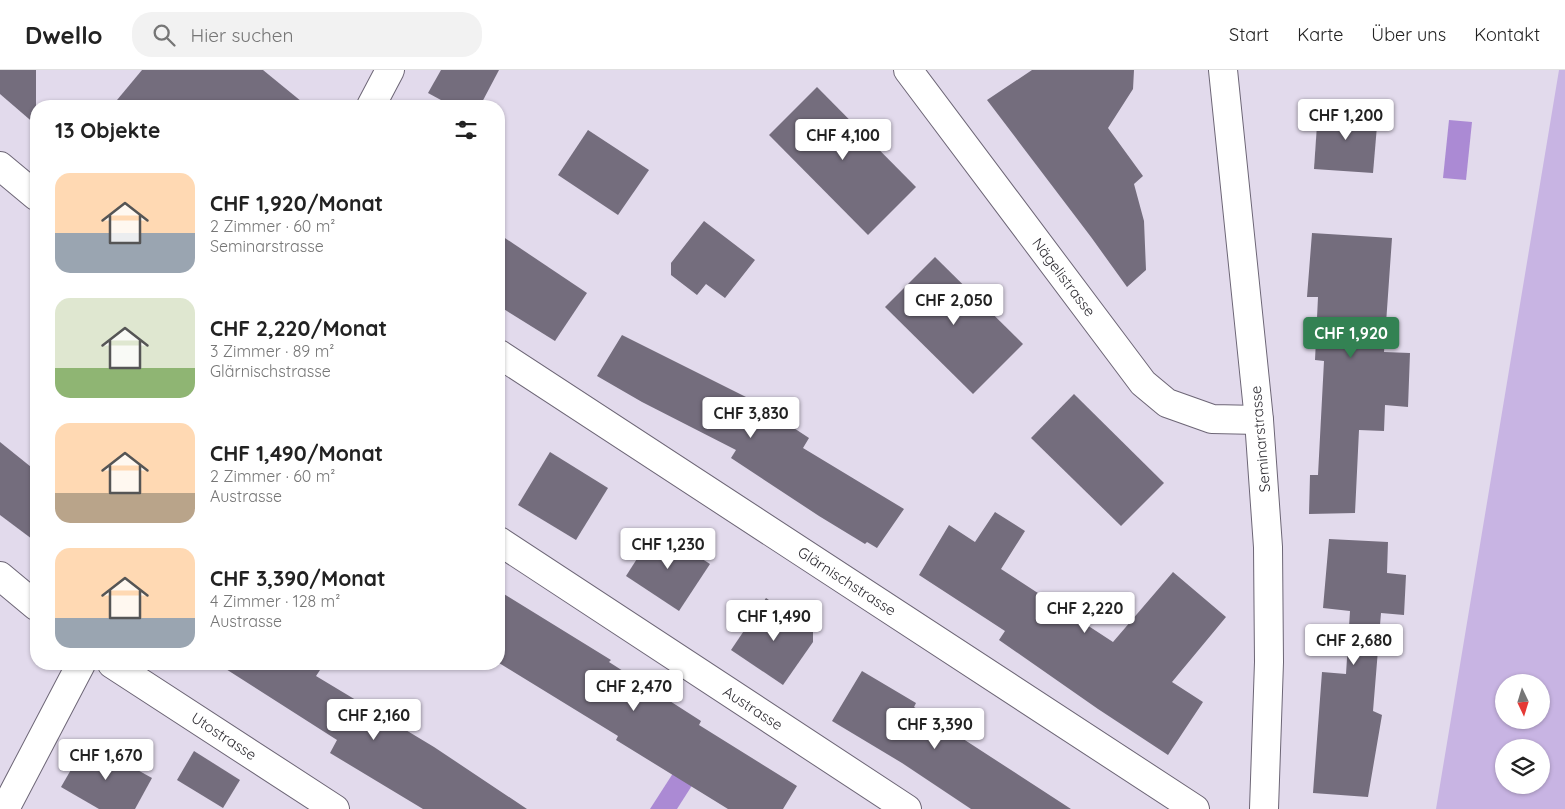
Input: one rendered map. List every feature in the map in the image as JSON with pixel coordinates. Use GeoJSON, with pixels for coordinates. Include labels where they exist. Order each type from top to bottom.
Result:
{"type":"FeatureCollection","features":[{"type":"Feature","properties":{"kind":"street"},"geometry":{"type":"LineString","coordinates":[[374,100],[390,70]]}},
{"type":"Feature","properties":{"kind":"street","name":"Nägelistrasse"},"geometry":{"type":"LineString","coordinates":[[908,70],[1143,383],[1167,403],[1212,419],[1259,420]]}},
{"type":"Feature","properties":{"kind":"street","name":"Seminarstrasse"},"geometry":{"type":"LineString","coordinates":[[1223,70],[1259,420],[1268,547],[1269,662],[1264,809]]}},
{"type":"Feature","properties":{"kind":"street"},"geometry":{"type":"LineString","coordinates":[[0,166],[30,191]]}},
{"type":"Feature","properties":{"kind":"street","name":"Glärnischstrasse"},"geometry":{"type":"LineString","coordinates":[[505,358],[1195,809]]}},
{"type":"Feature","properties":{"kind":"street","name":"Austrasse"},"geometry":{"type":"LineString","coordinates":[[505,545],[907,809]]}},
{"type":"Feature","properties":{"kind":"street"},"geometry":{"type":"LineString","coordinates":[[0,576],[30,601]]}},
{"type":"Feature","properties":{"kind":"street"},"geometry":{"type":"LineString","coordinates":[[4,809],[79,670]]}},
{"type":"Feature","properties":{"kind":"street","name":"Utostrasse"},"geometry":{"type":"LineString","coordinates":[[121,670],[336,809]]}},
{"type":"Feature","properties":{"kind":"shaded area"},"geometry":{"type":"Polygon","coordinates":[[[1559,70],[1565,70],[1565,809],[1436,809],[1559,70]]]}},
{"type":"Feature","properties":{"kind":"shaded area"},"geometry":{"type":"Polygon","coordinates":[[[1449,120],[1472,122],[1466,180],[1443,178],[1449,120]]]}},
{"type":"Feature","properties":{"kind":"shaded area"},"geometry":{"type":"Polygon","coordinates":[[[688,750],[707,762],[677,809],[650,809],[688,750]]]}},
{"type":"Feature","properties":{"kind":"building"},"geometry":{"type":"Polygon","coordinates":[[[0,70],[36,70],[36,100],[30,100],[30,120],[0,94],[0,70]]]}},
{"type":"Feature","properties":{"kind":"building"},"geometry":{"type":"Polygon","coordinates":[[[142,70],[263,70],[300,100],[117,100],[142,70]]]}},
{"type":"Feature","properties":{"kind":"building"},"geometry":{"type":"Polygon","coordinates":[[[441,70],[499,70],[483,100],[441,100],[428,93],[441,70]]]}},
{"type":"Feature","properties":{"kind":"building"},"geometry":{"type":"Polygon","coordinates":[[[1032,70],[1134,70],[1133,89],[1108,128],[1143,176],[1134,184],[1144,221],[1146,270],[1127,287],[987,100],[1032,70]]]}},
{"type":"Feature","properties":{"kind":"building"},"geometry":{"type":"Polygon","coordinates":[[[817,87],[916,187],[868,235],[769,135],[817,87]]]}},
{"type":"Feature","properties":{"kind":"building"},"geometry":{"type":"Polygon","coordinates":[[[1318,110],[1378,114],[1373,173],[1314,169],[1318,110]]]}},
{"type":"Feature","properties":{"kind":"building"},"geometry":{"type":"Polygon","coordinates":[[[588,130],[649,170],[618,215],[558,175],[588,130]]]}},
{"type":"Feature","properties":{"kind":"building"},"geometry":{"type":"Polygon","coordinates":[[[704,221],[755,260],[725,298],[706,284],[697,295],[671,275],[671,263],[704,221]]]}},
{"type":"Feature","properties":{"kind":"building"},"geometry":{"type":"Polygon","coordinates":[[[1312,233],[1392,238],[1384,352],[1410,353],[1408,407],[1385,405],[1384,431],[1359,430],[1355,513],[1309,514],[1310,475],[1318,475],[1324,361],[1315,360],[1318,297],[1307,297],[1312,233]]]}},
{"type":"Feature","properties":{"kind":"building"},"geometry":{"type":"Polygon","coordinates":[[[505,238],[587,293],[555,341],[505,310],[505,238]]]}},
{"type":"Feature","properties":{"kind":"building"},"geometry":{"type":"Polygon","coordinates":[[[935,257],[1023,344],[973,394],[885,307],[935,257]]]}},
{"type":"Feature","properties":{"kind":"building"},"geometry":{"type":"Polygon","coordinates":[[[622,335],[750,399],[809,438],[803,448],[904,509],[877,548],[867,542],[865,544],[819,516],[731,458],[736,450],[642,402],[597,376],[622,335]]]}},
{"type":"Feature","properties":{"kind":"building"},"geometry":{"type":"Polygon","coordinates":[[[1074,394],[1164,483],[1121,526],[1031,438],[1074,394]]]}},
{"type":"Feature","properties":{"kind":"building"},"geometry":{"type":"Polygon","coordinates":[[[0,442],[30,466],[30,538],[0,515],[0,442]]]}},
{"type":"Feature","properties":{"kind":"building"},"geometry":{"type":"Polygon","coordinates":[[[550,452],[608,488],[576,540],[518,505],[550,452]]]}},
{"type":"Feature","properties":{"kind":"building"},"geometry":{"type":"Polygon","coordinates":[[[995,512],[1025,531],[1001,569],[1113,642],[1173,572],[1226,617],[1172,682],[1203,702],[1168,755],[999,640],[1005,631],[919,575],[949,525],[975,542],[995,512]]]}},
{"type":"Feature","properties":{"kind":"building"},"geometry":{"type":"Polygon","coordinates":[[[656,529],[710,564],[679,611],[626,576],[656,529]]]}},
{"type":"Feature","properties":{"kind":"building"},"geometry":{"type":"Polygon","coordinates":[[[1329,539],[1388,542],[1387,573],[1406,575],[1404,615],[1381,613],[1373,711],[1382,715],[1368,797],[1313,793],[1322,672],[1346,674],[1350,611],[1323,608],[1329,539]]]}},
{"type":"Feature","properties":{"kind":"building"},"geometry":{"type":"Polygon","coordinates":[[[505,595],[611,660],[609,662],[701,721],[699,725],[797,786],[783,809],[728,809],[616,740],[618,736],[505,667],[505,595]]]}},
{"type":"Feature","properties":{"kind":"building"},"geometry":{"type":"Polygon","coordinates":[[[766,598],[813,630],[813,642],[783,685],[731,650],[766,598]]]}},
{"type":"Feature","properties":{"kind":"building"},"geometry":{"type":"Polygon","coordinates":[[[227,670],[320,670],[316,676],[434,747],[527,809],[423,809],[330,753],[337,740],[227,670]]]}},
{"type":"Feature","properties":{"kind":"building"},"geometry":{"type":"Polygon","coordinates":[[[862,671],[916,703],[914,707],[1071,809],[971,809],[902,763],[832,721],[862,671]]]}},
{"type":"Feature","properties":{"kind":"building"},"geometry":{"type":"Polygon","coordinates":[[[87,742],[152,778],[135,809],[99,809],[61,787],[87,742]]]}},
{"type":"Feature","properties":{"kind":"building"},"geometry":{"type":"Polygon","coordinates":[[[194,751],[240,780],[223,808],[177,780],[194,751]]]}}]}
